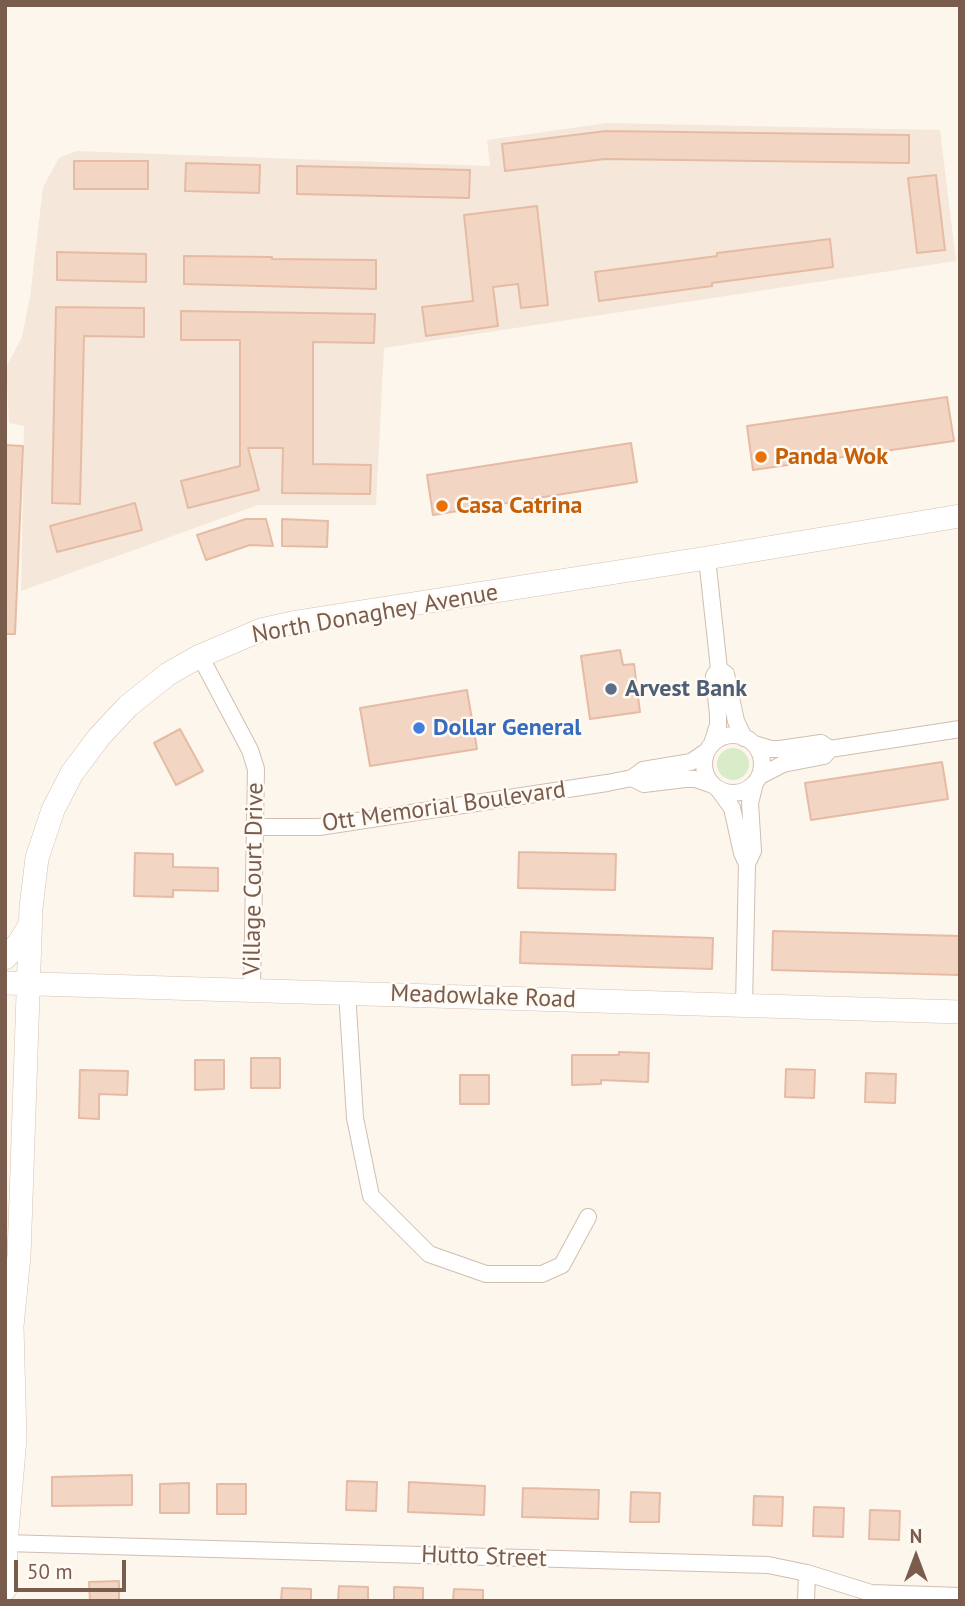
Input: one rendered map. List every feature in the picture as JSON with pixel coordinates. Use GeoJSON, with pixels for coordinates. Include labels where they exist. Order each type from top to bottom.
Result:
{"type":"FeatureCollection","features":[{"type":"Feature","properties":{"kind":"street","name":"North Donaghey Avenue"},"geometry":{"type":"LineString","coordinates":[[5,1589],[15,1438],[9,1326],[19,1256],[30,925],[37,859],[53,810],[72,774],[99,737],[128,706],[168,674],[200,656],[261,631],[297,622],[960,516]]}},
{"type":"Feature","properties":{"kind":"street"},"geometry":{"type":"LineString","coordinates":[[707,558],[719,669],[714,676],[718,725],[704,759],[704,771],[732,808],[747,864]]}},
{"type":"Feature","properties":{"kind":"street","name":"Village Court Drive"},"geometry":{"type":"LineString","coordinates":[[200,656],[250,750],[256,769],[252,990]]}},
{"type":"Feature","properties":{"kind":"street"},"geometry":{"type":"LineString","coordinates":[[719,669],[726,674],[736,721],[762,759],[761,771],[750,803],[753,852],[747,864],[744,1005]]}},
{"type":"Feature","properties":{"kind":"street"},"geometry":{"type":"LineString","coordinates":[[716,787],[727,793],[738,793],[783,764],[824,756],[830,749],[960,729]]}},
{"type":"Feature","properties":{"kind":"street"},"geometry":{"type":"LineString","coordinates":[[710,747],[727,736],[736,735],[771,749],[821,743],[830,749]]}},
{"type":"Feature","properties":{"kind":"street","name":"Ott Memorial Boulevard"},"geometry":{"type":"LineString","coordinates":[[255,827],[319,827],[632,778],[643,771],[691,762],[710,747]]}},
{"type":"Feature","properties":{"kind":"street","name":"Ott Memorial Boulevard"},"geometry":{"type":"LineString","coordinates":[[632,778],[644,785],[695,779],[716,787]]}},
{"type":"Feature","properties":{"kind":"street"},"geometry":{"type":"LineString","coordinates":[[5,958],[19,943],[30,925]]}},
{"type":"Feature","properties":{"kind":"street","name":"Meadowlake Road"},"geometry":{"type":"LineString","coordinates":[[5,983],[960,1012]]}},
{"type":"Feature","properties":{"kind":"street"},"geometry":{"type":"LineString","coordinates":[[347,992],[355,1118],[371,1196],[429,1254],[485,1274],[542,1274],[562,1265],[587,1217]]}},
{"type":"Feature","properties":{"kind":"street","name":"Hutto Street"},"geometry":{"type":"LineString","coordinates":[[6,1543],[768,1565],[807,1573],[871,1593],[960,1597]]}},
{"type":"Feature","properties":{"kind":"street"},"geometry":{"type":"LineString","coordinates":[[806,1601],[807,1573]]}},
{"type":"Feature","properties":{"kind":"shaded area"},"geometry":{"type":"Polygon","coordinates":[[[607,123],[940,130],[956,261],[384,348],[376,505],[258,505],[21,591],[24,426],[9,423],[6,367],[22,337],[30,297],[43,187],[59,158],[76,151],[490,166],[487,140],[607,123]]]}},
{"type":"Feature","properties":{"kind":"green space"},"geometry":{"type":"Polygon","coordinates":[[[733,748],[744,753],[749,764],[744,775],[733,780],[722,775],[717,764],[722,753],[733,748]]]}},
{"type":"Feature","properties":{"kind":"building"},"geometry":{"type":"Polygon","coordinates":[[[606,131],[909,135],[909,163],[605,159],[505,171],[502,144],[606,131]]]}},
{"type":"Feature","properties":{"kind":"building"},"geometry":{"type":"Polygon","coordinates":[[[74,161],[148,161],[148,189],[74,189],[74,161]]]}},
{"type":"Feature","properties":{"kind":"building"},"geometry":{"type":"Polygon","coordinates":[[[186,163],[260,165],[259,193],[185,191],[186,163]]]}},
{"type":"Feature","properties":{"kind":"building"},"geometry":{"type":"Polygon","coordinates":[[[297,166],[470,170],[469,198],[297,194],[297,166]]]}},
{"type":"Feature","properties":{"kind":"building"},"geometry":{"type":"Polygon","coordinates":[[[936,175],[945,250],[917,253],[908,178],[936,175]]]}},
{"type":"Feature","properties":{"kind":"building"},"geometry":{"type":"Polygon","coordinates":[[[537,206],[548,305],[521,308],[518,284],[493,287],[498,326],[426,336],[422,307],[473,301],[464,215],[537,206]]]}},
{"type":"Feature","properties":{"kind":"building"},"geometry":{"type":"Polygon","coordinates":[[[830,239],[833,267],[599,301],[595,272],[830,239]]]}},
{"type":"Feature","properties":{"kind":"building"},"geometry":{"type":"Polygon","coordinates":[[[57,252],[146,254],[146,282],[57,280],[57,252]]]}},
{"type":"Feature","properties":{"kind":"building"},"geometry":{"type":"Polygon","coordinates":[[[184,256],[376,260],[376,289],[184,284],[184,256]]]}},
{"type":"Feature","properties":{"kind":"building"},"geometry":{"type":"Polygon","coordinates":[[[56,307],[144,308],[144,337],[84,336],[80,504],[52,503],[56,307]]]}},
{"type":"Feature","properties":{"kind":"building"},"geometry":{"type":"Polygon","coordinates":[[[181,311],[375,314],[374,343],[313,342],[313,464],[371,465],[370,494],[282,493],[283,448],[248,448],[259,490],[188,508],[181,481],[240,466],[240,340],[181,340],[181,311]]]}},
{"type":"Feature","properties":{"kind":"building"},"geometry":{"type":"Polygon","coordinates":[[[947,397],[954,441],[753,470],[747,426],[947,397]]]}},
{"type":"Feature","properties":{"kind":"building"},"geometry":{"type":"Polygon","coordinates":[[[631,443],[637,482],[433,515],[427,475],[631,443]]]}},
{"type":"Feature","properties":{"kind":"building"},"geometry":{"type":"Polygon","coordinates":[[[5,445],[23,446],[15,634],[5,634],[5,445]]]}},
{"type":"Feature","properties":{"kind":"building"},"geometry":{"type":"Polygon","coordinates":[[[135,503],[142,530],[57,552],[50,526],[135,503]]]}},
{"type":"Feature","properties":{"kind":"building"},"geometry":{"type":"Polygon","coordinates":[[[246,519],[266,519],[273,546],[250,545],[206,560],[197,535],[246,519]]]}},
{"type":"Feature","properties":{"kind":"building"},"geometry":{"type":"Polygon","coordinates":[[[282,519],[328,521],[327,547],[282,546],[282,519]]]}},
{"type":"Feature","properties":{"kind":"building","name":"Arvest Bank"},"geometry":{"type":"Polygon","coordinates":[[[620,650],[623,665],[634,664],[640,712],[590,719],[581,656],[620,650]]]}},
{"type":"Feature","properties":{"kind":"building","name":"Dollar General"},"geometry":{"type":"Polygon","coordinates":[[[467,690],[477,749],[370,766],[360,708],[467,690]]]}},
{"type":"Feature","properties":{"kind":"building"},"geometry":{"type":"Polygon","coordinates":[[[180,729],[203,771],[176,785],[154,743],[180,729]]]}},
{"type":"Feature","properties":{"kind":"building"},"geometry":{"type":"Polygon","coordinates":[[[942,762],[948,799],[811,820],[805,783],[942,762]]]}},
{"type":"Feature","properties":{"kind":"building"},"geometry":{"type":"Polygon","coordinates":[[[519,852],[616,854],[615,890],[518,888],[519,852]]]}},
{"type":"Feature","properties":{"kind":"building"},"geometry":{"type":"Polygon","coordinates":[[[135,853],[173,854],[173,867],[218,868],[218,891],[173,890],[173,897],[134,896],[135,853]]]}},
{"type":"Feature","properties":{"kind":"building"},"geometry":{"type":"Polygon","coordinates":[[[773,931],[960,936],[960,975],[772,970],[773,931]]]}},
{"type":"Feature","properties":{"kind":"building"},"geometry":{"type":"Polygon","coordinates":[[[521,932],[713,938],[712,969],[520,963],[521,932]]]}},
{"type":"Feature","properties":{"kind":"building"},"geometry":{"type":"Polygon","coordinates":[[[619,1052],[649,1053],[648,1082],[601,1080],[601,1084],[572,1085],[572,1055],[619,1055],[619,1052]]]}},
{"type":"Feature","properties":{"kind":"building"},"geometry":{"type":"Polygon","coordinates":[[[251,1058],[280,1058],[280,1088],[251,1088],[251,1058]]]}},
{"type":"Feature","properties":{"kind":"building"},"geometry":{"type":"Polygon","coordinates":[[[195,1060],[224,1060],[224,1089],[195,1090],[195,1060]]]}},
{"type":"Feature","properties":{"kind":"building"},"geometry":{"type":"Polygon","coordinates":[[[786,1069],[815,1070],[814,1098],[785,1097],[786,1069]]]}},
{"type":"Feature","properties":{"kind":"building"},"geometry":{"type":"Polygon","coordinates":[[[80,1070],[128,1071],[127,1095],[99,1094],[99,1119],[79,1118],[80,1070]]]}},
{"type":"Feature","properties":{"kind":"building"},"geometry":{"type":"Polygon","coordinates":[[[866,1073],[896,1074],[895,1103],[865,1102],[866,1073]]]}},
{"type":"Feature","properties":{"kind":"building"},"geometry":{"type":"Polygon","coordinates":[[[460,1075],[489,1075],[489,1104],[460,1104],[460,1075]]]}},
{"type":"Feature","properties":{"kind":"building"},"geometry":{"type":"Polygon","coordinates":[[[132,1475],[132,1505],[52,1506],[52,1477],[132,1475]]]}},
{"type":"Feature","properties":{"kind":"building"},"geometry":{"type":"Polygon","coordinates":[[[347,1481],[377,1482],[376,1511],[346,1510],[347,1481]]]}},
{"type":"Feature","properties":{"kind":"building"},"geometry":{"type":"Polygon","coordinates":[[[409,1482],[485,1486],[484,1515],[408,1512],[409,1482]]]}},
{"type":"Feature","properties":{"kind":"building"},"geometry":{"type":"Polygon","coordinates":[[[189,1483],[189,1513],[160,1513],[160,1484],[189,1483]]]}},
{"type":"Feature","properties":{"kind":"building"},"geometry":{"type":"Polygon","coordinates":[[[217,1484],[246,1484],[246,1514],[217,1514],[217,1484]]]}},
{"type":"Feature","properties":{"kind":"building"},"geometry":{"type":"Polygon","coordinates":[[[523,1488],[599,1490],[598,1519],[522,1517],[523,1488]]]}},
{"type":"Feature","properties":{"kind":"building"},"geometry":{"type":"Polygon","coordinates":[[[631,1492],[660,1493],[659,1522],[630,1522],[631,1492]]]}},
{"type":"Feature","properties":{"kind":"building"},"geometry":{"type":"Polygon","coordinates":[[[754,1496],[783,1497],[782,1526],[753,1525],[754,1496]]]}},
{"type":"Feature","properties":{"kind":"building"},"geometry":{"type":"Polygon","coordinates":[[[814,1507],[844,1508],[843,1537],[813,1536],[814,1507]]]}},
{"type":"Feature","properties":{"kind":"building"},"geometry":{"type":"Polygon","coordinates":[[[870,1510],[900,1511],[899,1540],[869,1539],[870,1510]]]}},
{"type":"Feature","properties":{"kind":"building"},"geometry":{"type":"Polygon","coordinates":[[[119,1581],[119,1601],[90,1601],[89,1582],[119,1581]]]}},
{"type":"Feature","properties":{"kind":"building"},"geometry":{"type":"Polygon","coordinates":[[[339,1586],[368,1587],[368,1601],[338,1601],[339,1586]]]}},
{"type":"Feature","properties":{"kind":"building"},"geometry":{"type":"Polygon","coordinates":[[[394,1587],[423,1588],[423,1601],[394,1601],[394,1587]]]}},
{"type":"Feature","properties":{"kind":"building"},"geometry":{"type":"Polygon","coordinates":[[[282,1588],[311,1589],[311,1601],[281,1601],[282,1588]]]}},
{"type":"Feature","properties":{"kind":"building"},"geometry":{"type":"Polygon","coordinates":[[[454,1589],[483,1590],[483,1601],[453,1601],[454,1589]]]}},
{"type":"Feature","properties":{"kind":"place","name":"Panda Wok"},"geometry":{"type":"Point","coordinates":[761,457]}},
{"type":"Feature","properties":{"kind":"place","name":"Casa Catrina"},"geometry":{"type":"Point","coordinates":[442,506]}},
{"type":"Feature","properties":{"kind":"place","name":"Arvest Bank"},"geometry":{"type":"Point","coordinates":[611,689]}},
{"type":"Feature","properties":{"kind":"place","name":"Dollar General"},"geometry":{"type":"Point","coordinates":[419,728]}}]}
